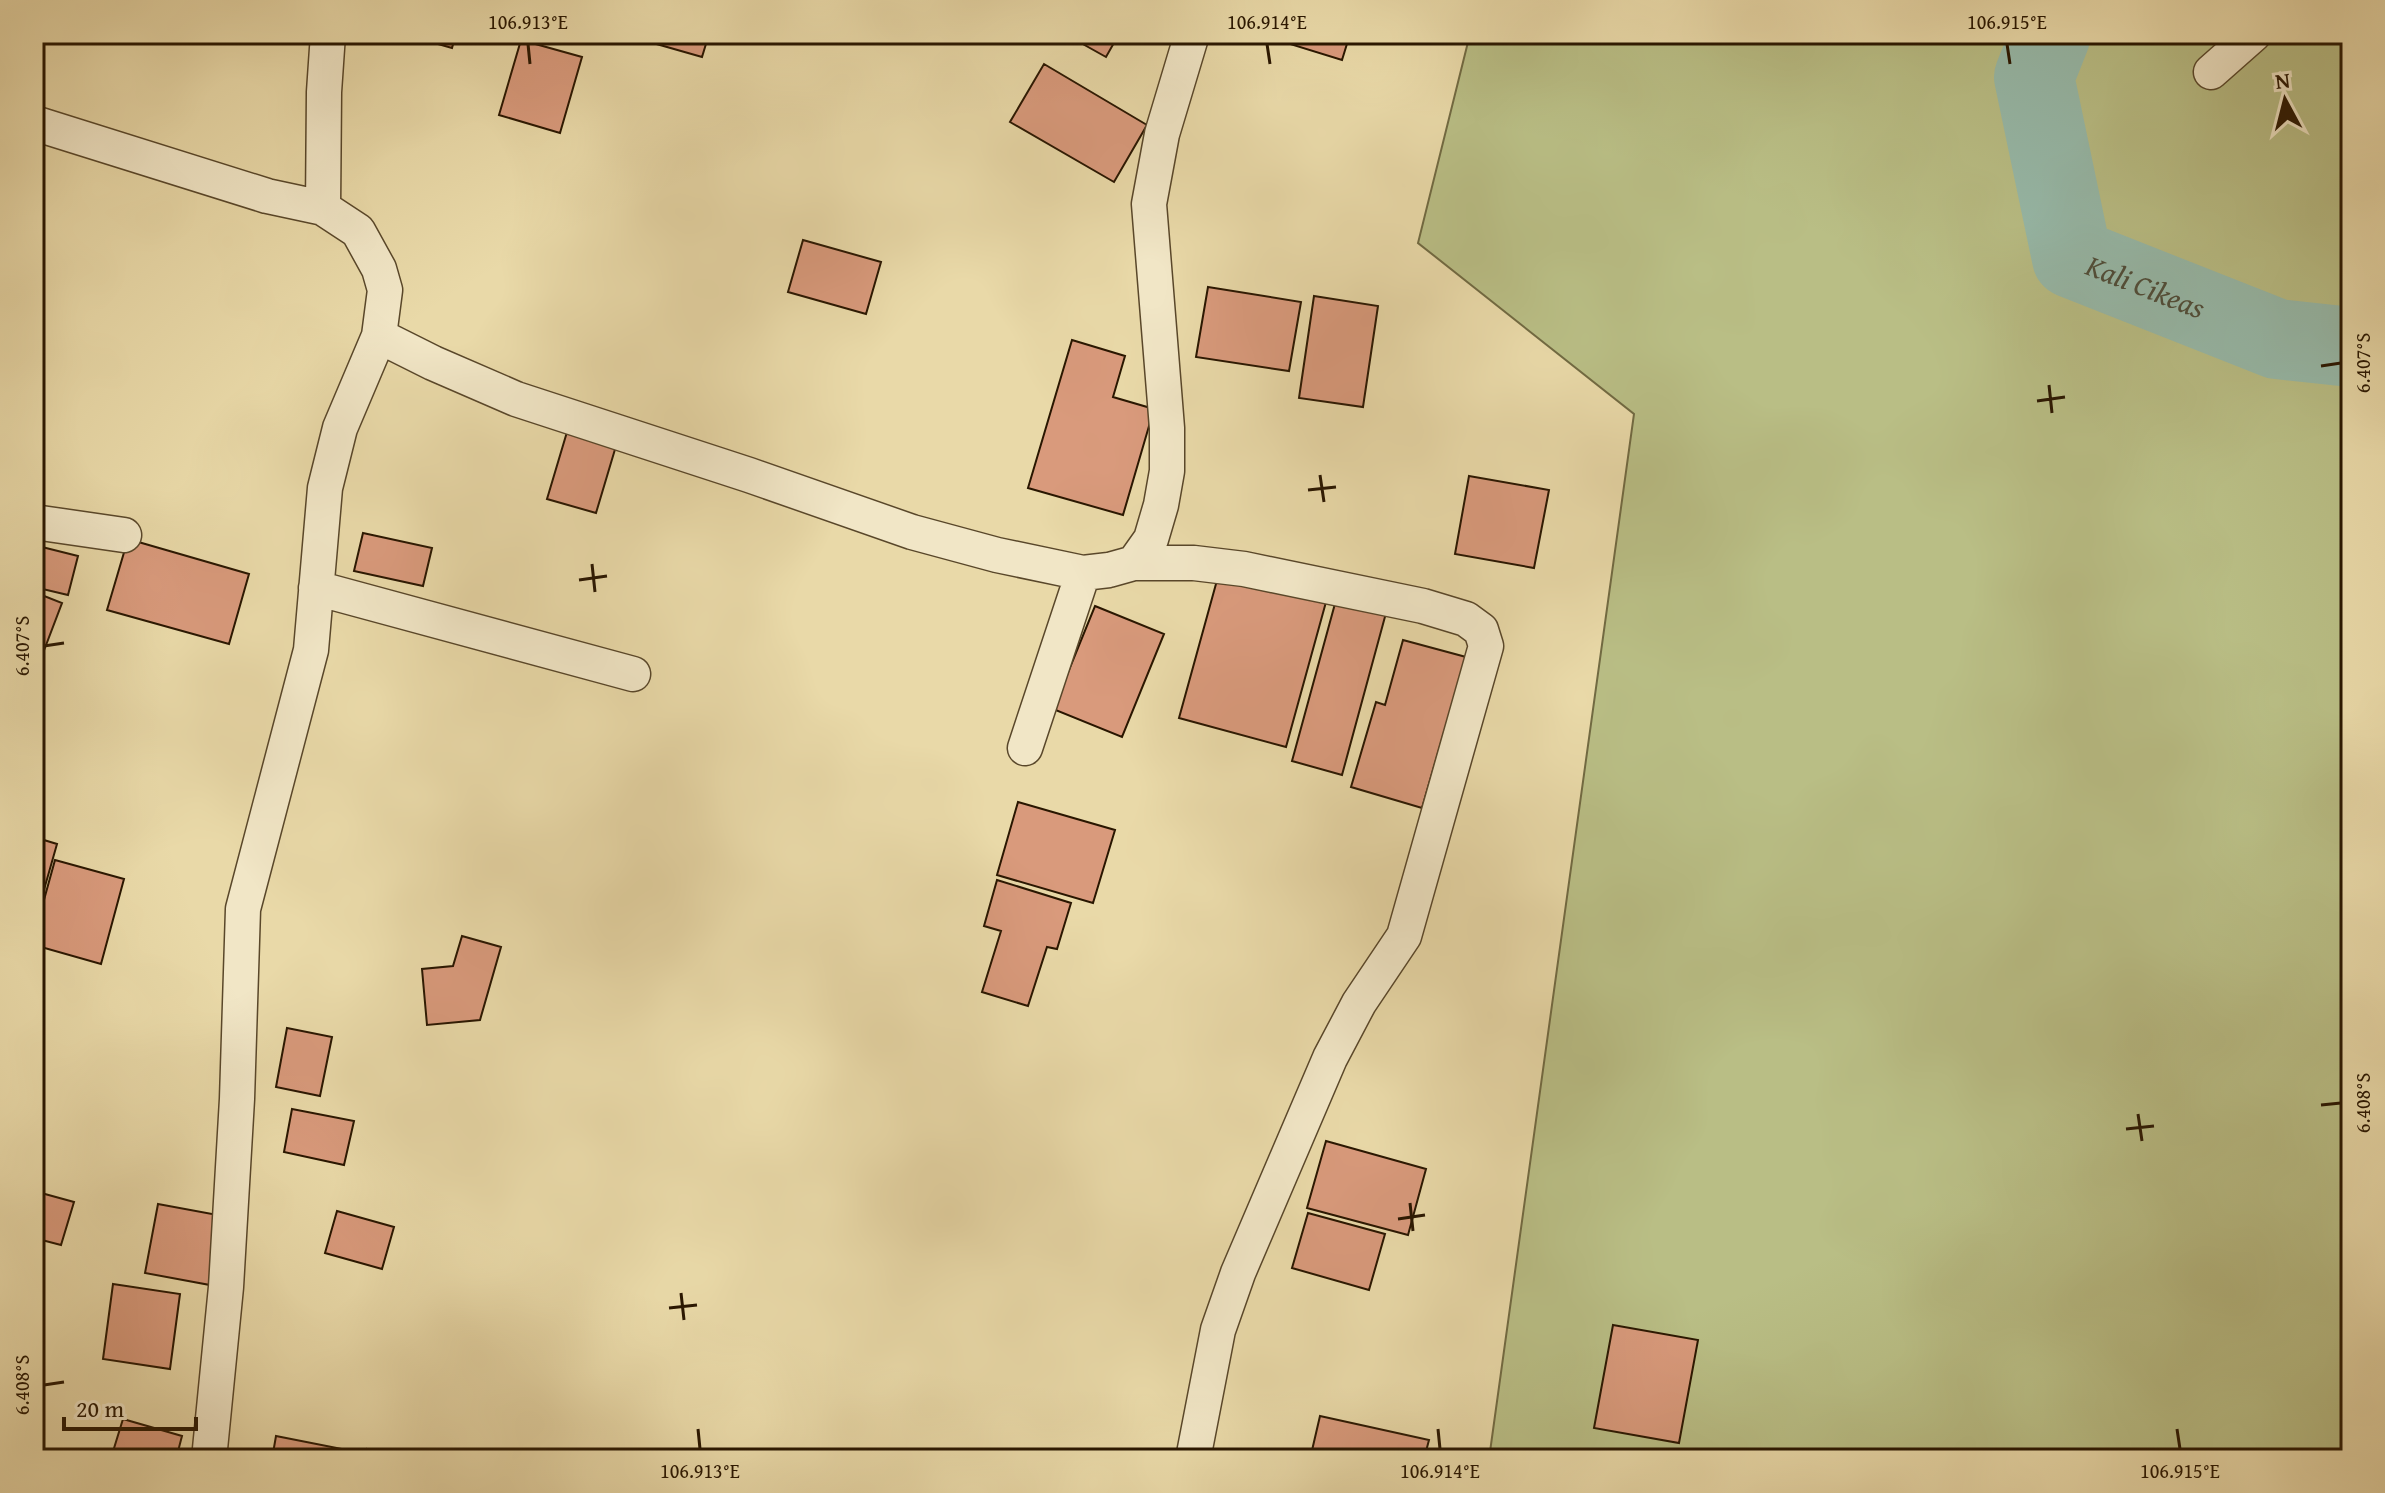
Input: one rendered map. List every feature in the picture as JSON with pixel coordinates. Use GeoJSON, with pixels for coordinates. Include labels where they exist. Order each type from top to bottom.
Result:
{"type":"FeatureCollection","features":[{"type":"Feature","properties":{"kind":"street"},"geometry":{"type":"LineString","coordinates":[[323,208],[328,34]]}},
{"type":"Feature","properties":{"kind":"street"},"geometry":{"type":"LineString","coordinates":[[1134,563],[1151,539],[1167,471],[1167,428],[1149,204],[1162,134],[1192,34]]}},
{"type":"Feature","properties":{"kind":"street"},"geometry":{"type":"LineString","coordinates":[[2211,72],[2254,34]]}},
{"type":"Feature","properties":{"kind":"street"},"geometry":{"type":"LineString","coordinates":[[34,123],[267,196],[323,208],[358,231],[379,269],[385,290],[379,336],[357,384],[336,443],[325,488],[311,650],[243,909],[227,1271],[209,1459]]}},
{"type":"Feature","properties":{"kind":"street"},"geometry":{"type":"LineString","coordinates":[[379,336],[516,399],[912,532],[997,555],[1083,573],[1134,563],[1194,563],[1244,569],[1423,606],[1466,619],[1481,630],[1486,646],[1404,936],[1359,1003],[1330,1058],[1238,1273],[1218,1330],[1193,1459]]}},
{"type":"Feature","properties":{"kind":"street"},"geometry":{"type":"LineString","coordinates":[[34,522],[124,535]]}},
{"type":"Feature","properties":{"kind":"street"},"geometry":{"type":"LineString","coordinates":[[1025,748],[1083,573]]}},
{"type":"Feature","properties":{"kind":"street"},"geometry":{"type":"LineString","coordinates":[[316,588],[633,674]]}},
{"type":"Feature","properties":{"kind":"green space"},"geometry":{"type":"Polygon","coordinates":[[[1470,34],[2351,34],[2351,1459],[1489,1459],[1634,414],[1418,243],[1470,34]]]}},
{"type":"Feature","properties":{"kind":"building"},"geometry":{"type":"Polygon","coordinates":[[[403,34],[456,34],[452,48],[403,34]]]}},
{"type":"Feature","properties":{"kind":"building"},"geometry":{"type":"Polygon","coordinates":[[[648,34],[709,34],[702,57],[646,41],[648,34]]]}},
{"type":"Feature","properties":{"kind":"building"},"geometry":{"type":"Polygon","coordinates":[[[1065,34],[1119,34],[1106,57],[1065,34]]]}},
{"type":"Feature","properties":{"kind":"building"},"geometry":{"type":"Polygon","coordinates":[[[1258,34],[1350,34],[1342,60],[1258,34]]]}},
{"type":"Feature","properties":{"kind":"building"},"geometry":{"type":"Polygon","coordinates":[[[521,40],[582,57],[560,133],[499,115],[521,40]]]}},
{"type":"Feature","properties":{"kind":"building"},"geometry":{"type":"Polygon","coordinates":[[[1044,64],[1147,125],[1114,182],[1010,122],[1044,64]]]}},
{"type":"Feature","properties":{"kind":"building"},"geometry":{"type":"Polygon","coordinates":[[[803,240],[881,262],[866,314],[788,292],[803,240]]]}},
{"type":"Feature","properties":{"kind":"building"},"geometry":{"type":"Polygon","coordinates":[[[1208,287],[1301,302],[1289,371],[1196,357],[1208,287]]]}},
{"type":"Feature","properties":{"kind":"building"},"geometry":{"type":"Polygon","coordinates":[[[1314,296],[1378,306],[1363,407],[1299,398],[1314,296]]]}},
{"type":"Feature","properties":{"kind":"building"},"geometry":{"type":"Polygon","coordinates":[[[1072,340],[1125,356],[1113,397],[1154,409],[1123,515],[1028,488],[1072,340]]]}},
{"type":"Feature","properties":{"kind":"building"},"geometry":{"type":"Polygon","coordinates":[[[567,432],[616,446],[596,513],[547,499],[567,432]]]}},
{"type":"Feature","properties":{"kind":"building"},"geometry":{"type":"Polygon","coordinates":[[[1469,476],[1549,490],[1534,568],[1455,554],[1469,476]]]}},
{"type":"Feature","properties":{"kind":"building"},"geometry":{"type":"Polygon","coordinates":[[[363,533],[432,548],[423,586],[354,571],[363,533]]]}},
{"type":"Feature","properties":{"kind":"building"},"geometry":{"type":"Polygon","coordinates":[[[128,539],[249,574],[229,644],[107,610],[128,539]]]}},
{"type":"Feature","properties":{"kind":"building"},"geometry":{"type":"Polygon","coordinates":[[[34,545],[78,556],[68,595],[34,587],[34,545]]]}},
{"type":"Feature","properties":{"kind":"building"},"geometry":{"type":"Polygon","coordinates":[[[1219,573],[1326,602],[1286,747],[1179,718],[1219,573]]]}},
{"type":"Feature","properties":{"kind":"building"},"geometry":{"type":"Polygon","coordinates":[[[34,592],[62,603],[43,653],[34,650],[34,592]]]}},
{"type":"Feature","properties":{"kind":"building"},"geometry":{"type":"Polygon","coordinates":[[[1336,600],[1386,613],[1342,775],[1292,761],[1336,600]]]}},
{"type":"Feature","properties":{"kind":"building"},"geometry":{"type":"Polygon","coordinates":[[[1095,606],[1164,634],[1122,737],[1053,709],[1095,606]]]}},
{"type":"Feature","properties":{"kind":"building"},"geometry":{"type":"Polygon","coordinates":[[[1403,640],[1466,657],[1422,808],[1351,787],[1376,702],[1385,705],[1403,640]]]}},
{"type":"Feature","properties":{"kind":"building"},"geometry":{"type":"Polygon","coordinates":[[[1018,802],[1115,830],[1093,903],[997,875],[1018,802]]]}},
{"type":"Feature","properties":{"kind":"building"},"geometry":{"type":"Polygon","coordinates":[[[34,837],[57,844],[34,925],[34,837]]]}},
{"type":"Feature","properties":{"kind":"building"},"geometry":{"type":"Polygon","coordinates":[[[55,860],[124,879],[101,964],[34,945],[55,860]]]}},
{"type":"Feature","properties":{"kind":"building"},"geometry":{"type":"Polygon","coordinates":[[[997,880],[1071,903],[1057,949],[1047,947],[1028,1006],[982,992],[1001,931],[984,926],[997,880]]]}},
{"type":"Feature","properties":{"kind":"building"},"geometry":{"type":"Polygon","coordinates":[[[462,936],[501,947],[480,1020],[427,1025],[422,969],[453,966],[462,936]]]}},
{"type":"Feature","properties":{"kind":"building"},"geometry":{"type":"Polygon","coordinates":[[[287,1028],[332,1037],[320,1096],[276,1087],[287,1028]]]}},
{"type":"Feature","properties":{"kind":"building"},"geometry":{"type":"Polygon","coordinates":[[[292,1109],[354,1121],[344,1165],[284,1152],[292,1109]]]}},
{"type":"Feature","properties":{"kind":"building"},"geometry":{"type":"Polygon","coordinates":[[[1326,1141],[1426,1169],[1408,1235],[1307,1208],[1326,1141]]]}},
{"type":"Feature","properties":{"kind":"building"},"geometry":{"type":"Polygon","coordinates":[[[34,1191],[74,1202],[61,1245],[34,1238],[34,1191]]]}},
{"type":"Feature","properties":{"kind":"building"},"geometry":{"type":"Polygon","coordinates":[[[158,1204],[223,1216],[210,1285],[145,1273],[158,1204]]]}},
{"type":"Feature","properties":{"kind":"building"},"geometry":{"type":"Polygon","coordinates":[[[337,1211],[394,1227],[382,1269],[325,1253],[337,1211]]]}},
{"type":"Feature","properties":{"kind":"building"},"geometry":{"type":"Polygon","coordinates":[[[1308,1213],[1385,1234],[1369,1290],[1292,1268],[1308,1213]]]}},
{"type":"Feature","properties":{"kind":"building"},"geometry":{"type":"Polygon","coordinates":[[[113,1284],[180,1294],[170,1369],[103,1359],[113,1284]]]}},
{"type":"Feature","properties":{"kind":"building"},"geometry":{"type":"Polygon","coordinates":[[[1613,1325],[1698,1340],[1679,1443],[1594,1428],[1613,1325]]]}},
{"type":"Feature","properties":{"kind":"building"},"geometry":{"type":"Polygon","coordinates":[[[1320,1416],[1429,1440],[1424,1459],[1310,1459],[1320,1416]]]}},
{"type":"Feature","properties":{"kind":"building"},"geometry":{"type":"Polygon","coordinates":[[[123,1419],[182,1436],[176,1459],[111,1458],[123,1419]]]}},
{"type":"Feature","properties":{"kind":"building"},"geometry":{"type":"Polygon","coordinates":[[[276,1436],[347,1450],[345,1459],[272,1459],[276,1436]]]}},
{"type":"Feature","properties":{"kind":"building"},"geometry":{"type":"Polygon","coordinates":[[[367,1449],[401,1459],[364,1459],[367,1449]]]}},
{"type":"Feature","properties":{"kind":"waterway","name":"Kali Cikeas"},"geometry":{"type":"LineString","coordinates":[[2051,34],[2034,77],[2072,258],[2277,339],[2351,347]]}}]}
